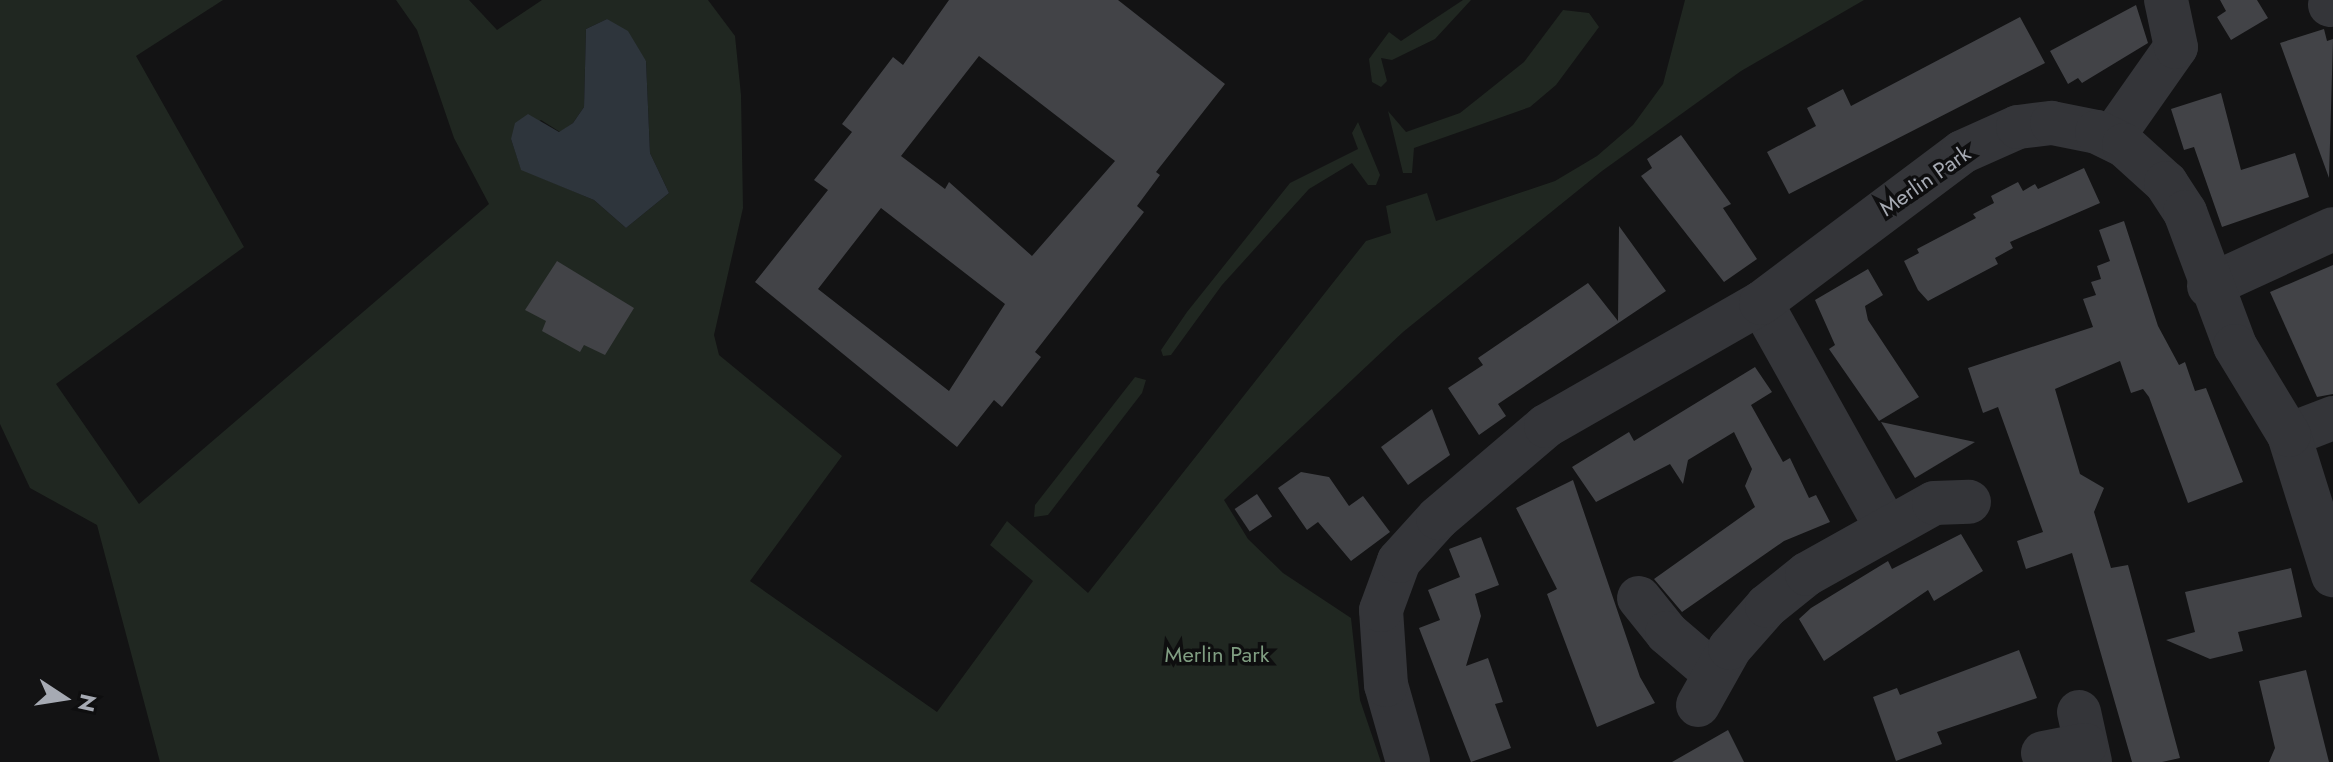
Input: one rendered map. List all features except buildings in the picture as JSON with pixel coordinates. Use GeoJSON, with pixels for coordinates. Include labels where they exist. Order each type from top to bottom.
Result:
{"type":"FeatureCollection","features":[{"type":"Feature","properties":{"kind":"street"},"geometry":{"type":"LineString","coordinates":[[2112,138],[2192,49],[2166,0]]}},
{"type":"Feature","properties":{"kind":"street","name":"Merlin Park"},"geometry":{"type":"LineString","coordinates":[[1408,762],[1390,707],[1380,641],[1383,598],[1399,561],[1467,489],[1546,426],[1761,303],[1962,152],[2036,123],[2082,127],[2112,138],[2147,163],[2177,197],[2209,286],[2235,346],[2289,435],[2333,575]]}},
{"type":"Feature","properties":{"kind":"street"},"geometry":{"type":"LineString","coordinates":[[2209,286],[2333,229]]}},
{"type":"Feature","properties":{"kind":"street"},"geometry":{"type":"LineString","coordinates":[[1761,303],[1885,525]]}},
{"type":"Feature","properties":{"kind":"street"},"geometry":{"type":"LineString","coordinates":[[2289,435],[2333,418]]}},
{"type":"Feature","properties":{"kind":"street"},"geometry":{"type":"LineString","coordinates":[[1639,598],[1706,689],[1767,606],[1885,525],[1934,503],[1969,502]]}},
{"type":"Feature","properties":{"kind":"street"},"geometry":{"type":"LineString","coordinates":[[2043,753],[2085,740]]}},
{"type":"Feature","properties":{"kind":"green space"},"geometry":{"type":"Polygon","coordinates":[[[0,0],[223,0],[136,56],[244,247],[56,384],[139,504],[489,204],[454,138],[417,30],[396,0],[469,0],[497,30],[542,0],[708,0],[735,36],[741,95],[743,208],[714,335],[719,355],[842,456],[750,581],[937,712],[1033,581],[990,545],[1007,521],[1088,593],[1366,241],[1391,233],[1386,206],[1427,193],[1436,221],[1555,181],[1597,156],[1633,125],[1663,84],[1685,0],[1864,0],[1741,71],[1602,171],[1403,332],[1224,500],[1248,539],[1283,573],[1351,618],[1360,700],[1381,762],[160,762],[97,525],[30,488],[0,424],[0,0]],[[607,19],[586,29],[584,107],[573,123],[560,132],[541,120],[511,139],[521,169],[594,200],[626,228],[669,193],[650,153],[646,61],[607,19]]]}},
{"type":"Feature","properties":{"kind":"green space"},"geometry":{"type":"Polygon","coordinates":[[[1463,0],[1471,0],[1435,39],[1392,60],[1381,58],[1387,81],[1381,87],[1372,82],[1369,59],[1389,32],[1401,41],[1463,0]]]}},
{"type":"Feature","properties":{"kind":"green space"},"geometry":{"type":"Polygon","coordinates":[[[1563,10],[1589,13],[1599,27],[1556,85],[1530,107],[1414,148],[1412,173],[1403,173],[1388,111],[1406,132],[1460,113],[1524,62],[1563,10]]]}},
{"type":"Feature","properties":{"kind":"green space"},"geometry":{"type":"Polygon","coordinates":[[[1358,122],[1380,175],[1376,185],[1368,185],[1352,163],[1309,189],[1222,285],[1171,355],[1163,356],[1161,350],[1187,312],[1290,183],[1358,149],[1352,133],[1358,122]]]}},
{"type":"Feature","properties":{"kind":"green space"},"geometry":{"type":"Polygon","coordinates":[[[1135,377],[1146,380],[1142,393],[1048,515],[1034,517],[1035,505],[1135,377]]]}},
{"type":"Feature","properties":{"kind":"shaded area"},"geometry":{"type":"Polygon","coordinates":[[[607,19],[628,31],[646,61],[650,153],[669,193],[626,228],[594,200],[521,170],[511,139],[515,123],[528,114],[559,132],[573,123],[584,107],[586,29],[607,19]]]}}]}
